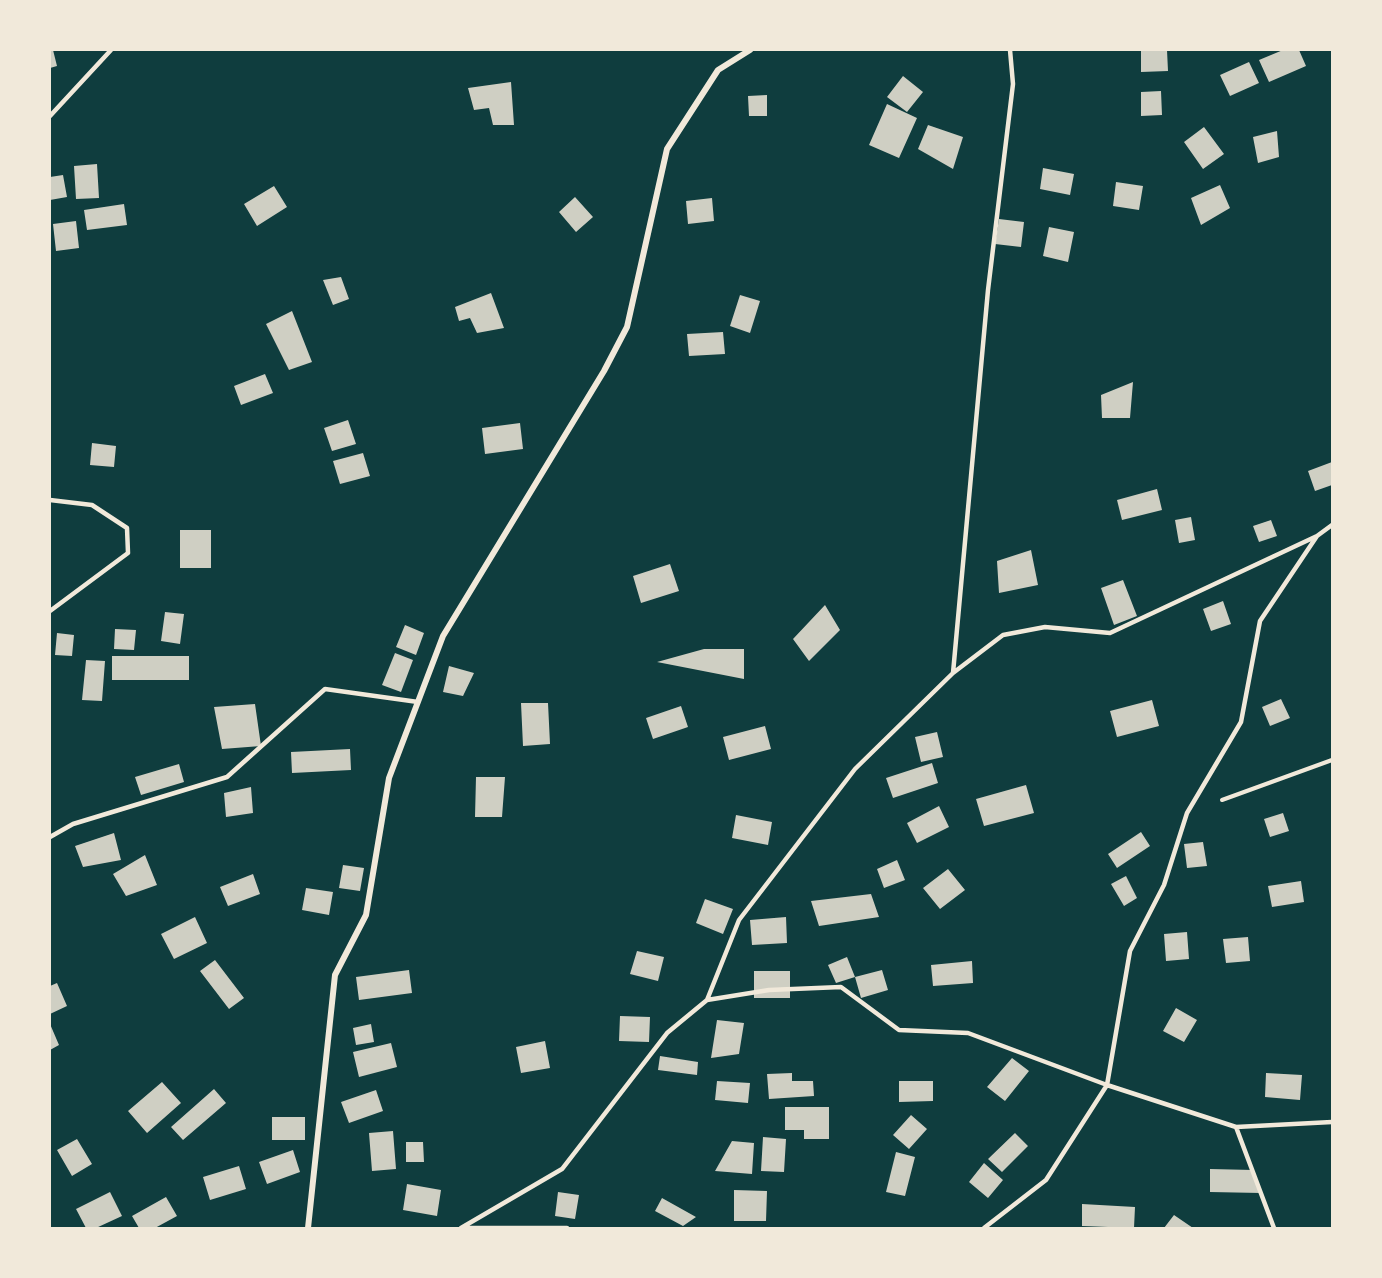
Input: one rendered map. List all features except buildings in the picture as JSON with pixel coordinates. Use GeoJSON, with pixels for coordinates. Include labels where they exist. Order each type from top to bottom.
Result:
{"type":"FeatureCollection","features":[{"type":"Feature","properties":{"kind":"street"},"geometry":{"type":"LineString","coordinates":[[308,1228],[335,975],[366,915],[389,778],[443,636],[604,371],[627,327],[668,149],[718,70],[750,50]]}},
{"type":"Feature","properties":{"kind":"lane"},"geometry":{"type":"LineString","coordinates":[[50,116],[111,50]]}},
{"type":"Feature","properties":{"kind":"lane"},"geometry":{"type":"LineString","coordinates":[[953,673],[988,290],[1013,84],[1010,50]]}},
{"type":"Feature","properties":{"kind":"lane"},"geometry":{"type":"LineString","coordinates":[[50,500],[92,505],[127,528],[128,553],[50,611]]}},
{"type":"Feature","properties":{"kind":"lane"},"geometry":{"type":"LineString","coordinates":[[460,1228],[562,1169],[668,1033],[707,1000],[739,920],[783,860],[855,769],[953,673],[1003,635],[1046,627],[1110,633],[1317,536],[1332,525]]}},
{"type":"Feature","properties":{"kind":"lane"},"geometry":{"type":"LineString","coordinates":[[984,1228],[1046,1180],[1107,1085],[1130,951],[1164,885],[1187,813],[1241,722],[1260,621],[1317,536]]}},
{"type":"Feature","properties":{"kind":"lane"},"geometry":{"type":"LineString","coordinates":[[50,837],[73,824],[227,777],[325,689],[418,702]]}},
{"type":"Feature","properties":{"kind":"lane"},"geometry":{"type":"LineString","coordinates":[[707,1000],[769,990],[841,987],[899,1030],[968,1033],[1107,1085],[1236,1126],[1332,1122]]}},
{"type":"Feature","properties":{"kind":"lane"},"geometry":{"type":"LineString","coordinates":[[1236,1126],[1274,1228]]}},
{"type":"Feature","properties":{"kind":"lane"},"geometry":{"type":"LineString","coordinates":[[460,1228],[567,1228]]}},
{"type":"Feature","properties":{"kind":"path"},"geometry":{"type":"LineString","coordinates":[[1187,813],[1332,760]]}}]}
